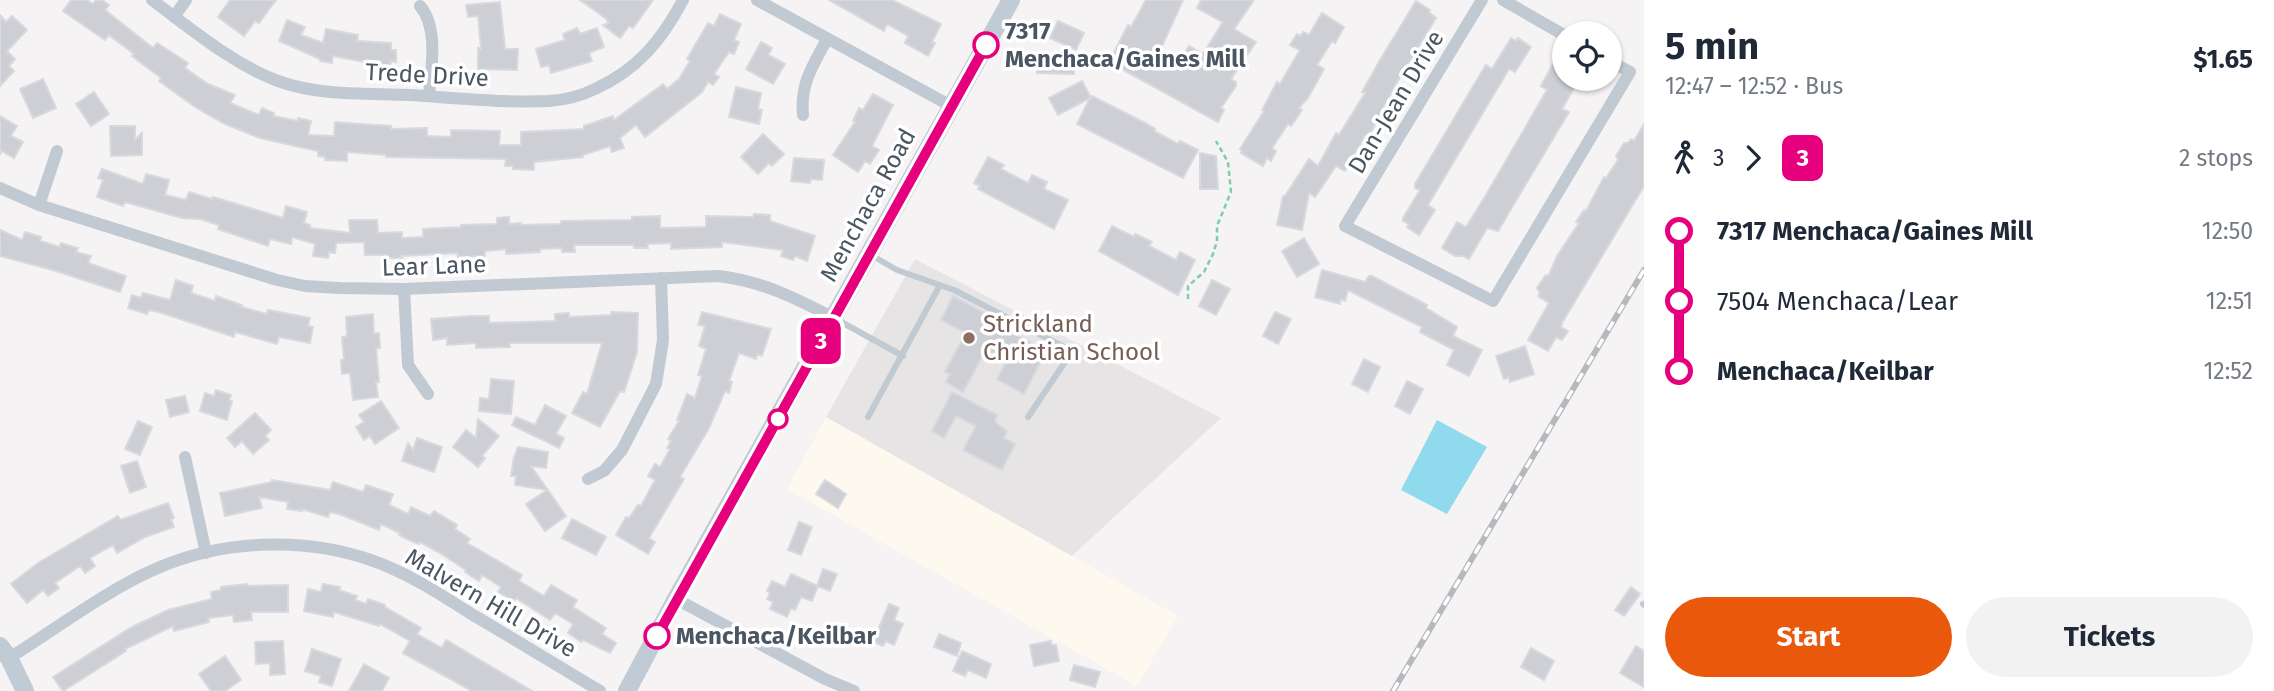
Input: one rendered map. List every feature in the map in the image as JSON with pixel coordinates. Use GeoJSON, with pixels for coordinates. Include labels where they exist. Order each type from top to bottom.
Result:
{"type":"FeatureCollection","features":[{"type":"Feature","properties":{"kind":"main road","name":"Menchaca Road"},"geometry":{"type":"LineString","coordinates":[[627,691],[1011,0]]}},
{"type":"Feature","properties":{"kind":"main road"},"geometry":{"type":"LineString","coordinates":[[5,652],[24,691]]}},
{"type":"Feature","properties":{"kind":"street","name":"Trede Drive"},"geometry":{"type":"LineString","coordinates":[[152,0],[242,63],[279,81],[318,90],[549,100],[593,91],[626,72],[653,48],[683,0]]}},
{"type":"Feature","properties":{"kind":"street"},"geometry":{"type":"LineString","coordinates":[[174,16],[186,0]]}},
{"type":"Feature","properties":{"kind":"street"},"geometry":{"type":"LineString","coordinates":[[757,0],[951,106]]}},
{"type":"Feature","properties":{"kind":"street","name":"Dan-Jean Drive"},"geometry":{"type":"LineString","coordinates":[[1482,0],[1345,226],[1493,301],[1619,91]]}},
{"type":"Feature","properties":{"kind":"street"},"geometry":{"type":"LineString","coordinates":[[1503,0],[1552,28]]}},
{"type":"Feature","properties":{"kind":"street"},"geometry":{"type":"LineString","coordinates":[[420,6],[425,12],[431,32],[429,96]]}},
{"type":"Feature","properties":{"kind":"street"},"geometry":{"type":"LineString","coordinates":[[803,115],[804,81],[827,38]]}},
{"type":"Feature","properties":{"kind":"street","name":"Dan-Jean Drive"},"geometry":{"type":"LineString","coordinates":[[1622,68],[1630,72],[1622,85]]}},
{"type":"Feature","properties":{"kind":"street"},"geometry":{"type":"LineString","coordinates":[[39,205],[57,151]]}},
{"type":"Feature","properties":{"kind":"street","name":"Lear Lane"},"geometry":{"type":"LineString","coordinates":[[0,188],[39,205],[305,286],[404,289],[718,276],[748,280],[783,292],[834,318]]}},
{"type":"Feature","properties":{"kind":"street"},"geometry":{"type":"LineString","coordinates":[[588,480],[604,471],[622,450],[656,384],[663,340],[661,278]]}},
{"type":"Feature","properties":{"kind":"street"},"geometry":{"type":"LineString","coordinates":[[404,289],[408,365],[428,394]]}},
{"type":"Feature","properties":{"kind":"street"},"geometry":{"type":"LineString","coordinates":[[185,457],[206,553]]}},
{"type":"Feature","properties":{"kind":"street","name":"Malvern Hill Drive"},"geometry":{"type":"LineString","coordinates":[[5,652],[154,570],[206,553],[239,546],[295,545],[349,553],[416,580],[600,691]]}},
{"type":"Feature","properties":{"kind":"street"},"geometry":{"type":"LineString","coordinates":[[676,599],[825,679],[854,691]]}},
{"type":"Feature","properties":{"kind":"lane"},"geometry":{"type":"LineString","coordinates":[[869,254],[897,270],[940,285],[1065,347],[1065,362],[1028,417]]}},
{"type":"Feature","properties":{"kind":"lane"},"geometry":{"type":"LineString","coordinates":[[868,418],[940,285]]}},
{"type":"Feature","properties":{"kind":"lane"},"geometry":{"type":"LineString","coordinates":[[834,318],[903,356]]}},
{"type":"Feature","properties":{"kind":"path"},"geometry":{"type":"LineString","coordinates":[[1188,299],[1188,286],[1204,272],[1213,254],[1217,241],[1217,226],[1231,192],[1228,162],[1216,141]]}},
{"type":"Feature","properties":{"kind":"shaded area","name":"Strickland Christian School"},"geometry":{"type":"Polygon","coordinates":[[[915,259],[1221,418],[1072,556],[826,417],[915,259]]]}},
{"type":"Feature","properties":{"kind":"shaded area"},"geometry":{"type":"Polygon","coordinates":[[[826,417],[1178,616],[1137,686],[787,489],[826,417]]]}},
{"type":"Feature","properties":{"kind":"water"},"geometry":{"type":"Polygon","coordinates":[[[1437,420],[1487,447],[1447,514],[1401,490],[1437,420]]]}},
{"type":"Feature","properties":{"kind":"building"},"geometry":{"type":"Polygon","coordinates":[[[71,0],[87,0],[93,4],[96,0],[102,0],[109,5],[105,10],[153,48],[157,43],[188,63],[185,68],[208,84],[235,95],[230,103],[259,115],[262,108],[274,113],[273,116],[311,121],[308,135],[334,136],[335,122],[391,126],[391,129],[427,128],[427,136],[451,137],[451,130],[500,131],[499,145],[521,145],[521,132],[584,129],[584,126],[613,116],[614,120],[663,84],[667,89],[679,79],[708,23],[714,26],[720,14],[741,24],[734,40],[739,42],[734,54],[729,52],[714,74],[719,77],[713,85],[708,82],[702,92],[645,137],[636,125],[620,138],[624,148],[612,152],[610,146],[583,157],[534,162],[534,170],[505,166],[506,159],[386,157],[347,152],[347,161],[325,160],[325,157],[318,156],[318,151],[260,138],[225,124],[195,107],[159,81],[161,78],[109,35],[105,40],[63,11],[71,0]]]}},
{"type":"Feature","properties":{"kind":"building"},"geometry":{"type":"Polygon","coordinates":[[[230,0],[276,0],[259,23],[255,21],[244,36],[218,17],[230,0]]]}},
{"type":"Feature","properties":{"kind":"building"},"geometry":{"type":"Polygon","coordinates":[[[580,0],[653,0],[633,28],[629,26],[620,38],[603,25],[609,23],[605,18],[580,0]]]}},
{"type":"Feature","properties":{"kind":"building"},"geometry":{"type":"Polygon","coordinates":[[[829,0],[892,0],[941,24],[928,56],[905,43],[908,36],[887,24],[884,31],[829,0]]]}},
{"type":"Feature","properties":{"kind":"building"},"geometry":{"type":"Polygon","coordinates":[[[1146,0],[1183,0],[1158,55],[1177,65],[1189,46],[1203,54],[1223,22],[1197,8],[1201,0],[1254,0],[1234,29],[1256,42],[1231,79],[1236,82],[1236,86],[1221,108],[1224,110],[1218,122],[1109,62],[1128,25],[1131,27],[1146,0]]]}},
{"type":"Feature","properties":{"kind":"building"},"geometry":{"type":"Polygon","coordinates":[[[1416,1],[1430,10],[1436,18],[1396,84],[1368,138],[1365,136],[1345,171],[1336,166],[1315,197],[1309,193],[1302,230],[1277,225],[1283,196],[1309,159],[1318,166],[1336,133],[1339,135],[1365,93],[1362,92],[1416,1]]]}},
{"type":"Feature","properties":{"kind":"building"},"geometry":{"type":"Polygon","coordinates":[[[500,2],[505,49],[518,49],[517,70],[478,69],[478,48],[481,49],[478,16],[468,17],[466,5],[500,2]]]}},
{"type":"Feature","properties":{"kind":"building"},"geometry":{"type":"Polygon","coordinates":[[[1322,13],[1344,27],[1317,65],[1324,69],[1308,98],[1299,108],[1302,110],[1291,126],[1288,124],[1272,148],[1276,151],[1271,161],[1267,158],[1263,166],[1241,153],[1240,149],[1264,111],[1262,110],[1277,82],[1280,84],[1300,50],[1290,45],[1297,34],[1300,36],[1303,32],[1309,35],[1322,13]]]}},
{"type":"Feature","properties":{"kind":"building"},"geometry":{"type":"Polygon","coordinates":[[[0,15],[6,22],[12,16],[27,30],[7,51],[15,59],[9,66],[14,71],[0,86],[0,15]]]}},
{"type":"Feature","properties":{"kind":"building"},"geometry":{"type":"Polygon","coordinates":[[[287,20],[305,27],[301,35],[323,43],[326,29],[358,35],[357,41],[391,43],[391,50],[396,50],[396,62],[391,61],[390,66],[370,65],[333,56],[332,63],[320,61],[279,41],[287,20]]]}},
{"type":"Feature","properties":{"kind":"building"},"geometry":{"type":"Polygon","coordinates":[[[1058,21],[1084,33],[1076,50],[1050,38],[1058,21]]]}},
{"type":"Feature","properties":{"kind":"building"},"geometry":{"type":"Polygon","coordinates":[[[577,28],[580,34],[597,28],[604,47],[589,53],[592,61],[551,73],[549,65],[541,67],[536,49],[565,40],[563,34],[577,28]]]}},
{"type":"Feature","properties":{"kind":"building"},"geometry":{"type":"Polygon","coordinates":[[[1511,38],[1516,41],[1518,38],[1531,47],[1515,72],[1509,69],[1428,205],[1435,210],[1419,235],[1403,221],[1420,190],[1415,188],[1415,184],[1484,68],[1486,65],[1492,69],[1511,38]]]}},
{"type":"Feature","properties":{"kind":"building"},"geometry":{"type":"Polygon","coordinates":[[[761,42],[772,48],[768,55],[785,64],[773,84],[746,69],[761,42]]]}},
{"type":"Feature","properties":{"kind":"building"},"geometry":{"type":"Polygon","coordinates":[[[1037,54],[1074,56],[1074,74],[1037,73],[1037,54]]]}},
{"type":"Feature","properties":{"kind":"building"},"geometry":{"type":"Polygon","coordinates":[[[1552,66],[1552,91],[1572,91],[1562,109],[1569,112],[1498,231],[1487,228],[1469,259],[1455,256],[1442,248],[1457,222],[1466,227],[1486,195],[1547,90],[1541,86],[1552,66]]]}},
{"type":"Feature","properties":{"kind":"building"},"geometry":{"type":"Polygon","coordinates":[[[43,79],[56,108],[33,118],[20,89],[43,79]]]}},
{"type":"Feature","properties":{"kind":"building"},"geometry":{"type":"Polygon","coordinates":[[[1082,81],[1091,98],[1092,96],[1145,123],[1178,144],[1180,141],[1198,150],[1183,178],[1077,124],[1090,98],[1058,115],[1049,98],[1082,81]]]}},
{"type":"Feature","properties":{"kind":"building"},"geometry":{"type":"Polygon","coordinates":[[[736,87],[761,93],[759,124],[729,117],[736,87]]]}},
{"type":"Feature","properties":{"kind":"building"},"geometry":{"type":"Polygon","coordinates":[[[94,92],[109,114],[91,126],[76,104],[94,92]]]}},
{"type":"Feature","properties":{"kind":"building"},"geometry":{"type":"Polygon","coordinates":[[[873,94],[893,105],[872,146],[879,150],[870,164],[865,161],[858,172],[833,155],[855,122],[853,121],[859,108],[863,110],[873,94]]]}},
{"type":"Feature","properties":{"kind":"building"},"geometry":{"type":"Polygon","coordinates":[[[0,116],[17,126],[11,136],[23,142],[14,158],[2,151],[0,154],[0,116]]]}},
{"type":"Feature","properties":{"kind":"building"},"geometry":{"type":"Polygon","coordinates":[[[1644,124],[1644,186],[1562,323],[1561,327],[1568,331],[1562,340],[1556,337],[1548,351],[1528,340],[1549,303],[1538,296],[1540,293],[1537,288],[1545,276],[1549,275],[1557,256],[1579,223],[1576,222],[1584,210],[1586,211],[1604,177],[1606,178],[1618,160],[1616,156],[1624,143],[1631,139],[1634,141],[1644,124]]]}},
{"type":"Feature","properties":{"kind":"building"},"geometry":{"type":"Polygon","coordinates":[[[110,126],[135,126],[135,140],[142,133],[142,155],[111,156],[110,126]]]}},
{"type":"Feature","properties":{"kind":"building"},"geometry":{"type":"Polygon","coordinates":[[[763,134],[784,154],[772,166],[769,163],[758,174],[741,157],[763,134]]]}},
{"type":"Feature","properties":{"kind":"building"},"geometry":{"type":"Polygon","coordinates":[[[1200,153],[1216,156],[1218,189],[1200,189],[1200,153]]]}},
{"type":"Feature","properties":{"kind":"building"},"geometry":{"type":"Polygon","coordinates":[[[988,157],[1004,165],[1001,169],[1028,183],[1032,175],[1047,182],[1044,189],[1068,200],[1054,229],[978,189],[980,186],[974,183],[988,157]]]}},
{"type":"Feature","properties":{"kind":"building"},"geometry":{"type":"Polygon","coordinates":[[[794,158],[824,160],[822,180],[811,179],[810,183],[791,181],[794,158]]]}},
{"type":"Feature","properties":{"kind":"building"},"geometry":{"type":"Polygon","coordinates":[[[102,169],[143,184],[146,174],[169,180],[165,195],[186,200],[189,192],[283,218],[286,206],[307,212],[304,223],[310,225],[310,228],[350,233],[349,220],[377,220],[378,233],[402,232],[402,238],[423,237],[423,229],[497,224],[497,218],[509,217],[509,224],[521,225],[561,224],[561,221],[632,220],[632,217],[660,216],[660,228],[706,227],[706,216],[753,217],[754,214],[770,215],[770,221],[815,236],[807,261],[795,256],[793,260],[781,256],[783,250],[722,242],[722,247],[671,249],[671,243],[647,244],[648,248],[634,248],[634,245],[574,245],[575,252],[562,252],[562,248],[506,254],[506,249],[485,251],[485,256],[458,257],[457,253],[401,256],[402,258],[365,255],[364,242],[336,243],[335,253],[329,252],[328,258],[313,256],[315,244],[292,237],[291,244],[270,239],[268,246],[218,229],[219,225],[200,219],[182,218],[125,202],[123,206],[97,197],[103,180],[98,178],[102,169]]]}},
{"type":"Feature","properties":{"kind":"building"},"geometry":{"type":"Polygon","coordinates":[[[1112,226],[1152,242],[1149,246],[1176,260],[1180,252],[1195,260],[1178,295],[1099,251],[1112,226]]]}},
{"type":"Feature","properties":{"kind":"building"},"geometry":{"type":"Polygon","coordinates":[[[0,230],[22,240],[25,232],[41,237],[40,241],[60,247],[61,243],[78,248],[76,252],[91,256],[88,263],[126,276],[120,292],[0,256],[0,230]]]}},
{"type":"Feature","properties":{"kind":"building"},"geometry":{"type":"Polygon","coordinates":[[[1304,238],[1319,264],[1297,277],[1282,251],[1304,238]]]}},
{"type":"Feature","properties":{"kind":"building"},"geometry":{"type":"Polygon","coordinates":[[[1322,270],[1365,282],[1372,276],[1427,305],[1426,308],[1457,327],[1453,336],[1482,350],[1469,376],[1447,365],[1454,350],[1420,332],[1422,327],[1348,290],[1345,301],[1341,299],[1340,304],[1315,297],[1322,270]]]}},
{"type":"Feature","properties":{"kind":"building"},"geometry":{"type":"Polygon","coordinates":[[[176,280],[193,286],[191,293],[215,301],[216,296],[267,314],[268,310],[310,318],[308,326],[313,327],[310,343],[279,337],[277,344],[235,332],[234,337],[159,312],[149,310],[147,314],[128,308],[132,295],[141,298],[143,293],[170,300],[176,280]]]}},
{"type":"Feature","properties":{"kind":"building"},"geometry":{"type":"Polygon","coordinates":[[[1212,280],[1230,289],[1216,315],[1199,306],[1212,280]]]}},
{"type":"Feature","properties":{"kind":"building"},"geometry":{"type":"Polygon","coordinates":[[[953,296],[1007,325],[1005,329],[1046,351],[1024,394],[997,379],[1007,360],[986,349],[963,392],[946,382],[950,374],[945,372],[966,333],[941,320],[953,296]]]}},
{"type":"Feature","properties":{"kind":"building"},"geometry":{"type":"Polygon","coordinates":[[[611,312],[638,313],[637,352],[624,392],[620,391],[600,427],[572,413],[583,392],[587,394],[602,343],[509,343],[510,347],[476,348],[476,343],[447,345],[447,338],[433,340],[431,319],[489,316],[489,323],[555,321],[555,314],[569,313],[569,317],[611,315],[611,312]]]}},
{"type":"Feature","properties":{"kind":"building"},"geometry":{"type":"Polygon","coordinates":[[[702,312],[771,329],[762,356],[757,354],[756,359],[739,353],[729,381],[732,382],[729,393],[725,391],[709,428],[680,477],[684,479],[649,538],[655,542],[648,554],[616,535],[626,517],[629,518],[638,505],[641,506],[655,480],[648,476],[655,464],[660,467],[670,449],[667,448],[671,441],[668,439],[679,421],[677,420],[687,394],[695,398],[702,376],[698,375],[706,349],[699,346],[705,326],[698,325],[702,312]]]}},
{"type":"Feature","properties":{"kind":"building"},"geometry":{"type":"Polygon","coordinates":[[[1275,312],[1291,319],[1278,344],[1263,336],[1275,312]]]}},
{"type":"Feature","properties":{"kind":"building"},"geometry":{"type":"Polygon","coordinates":[[[373,314],[374,334],[379,333],[380,348],[376,348],[378,397],[353,400],[350,373],[342,374],[342,337],[347,336],[346,317],[373,314]]]}},
{"type":"Feature","properties":{"kind":"building"},"geometry":{"type":"Polygon","coordinates":[[[1525,346],[1534,374],[1510,382],[1509,377],[1504,379],[1496,356],[1525,346]]]}},
{"type":"Feature","properties":{"kind":"building"},"geometry":{"type":"Polygon","coordinates":[[[1364,359],[1380,367],[1368,392],[1352,384],[1364,359]]]}},
{"type":"Feature","properties":{"kind":"building"},"geometry":{"type":"Polygon","coordinates":[[[491,379],[514,381],[511,414],[479,411],[480,398],[489,399],[491,379]]]}},
{"type":"Feature","properties":{"kind":"building"},"geometry":{"type":"Polygon","coordinates":[[[1407,381],[1423,389],[1410,414],[1395,406],[1407,381]]]}},
{"type":"Feature","properties":{"kind":"building"},"geometry":{"type":"Polygon","coordinates":[[[216,390],[231,395],[227,420],[200,411],[205,393],[214,396],[216,390]]]}},
{"type":"Feature","properties":{"kind":"building"},"geometry":{"type":"Polygon","coordinates":[[[952,392],[997,415],[996,423],[1007,431],[1004,438],[1015,444],[1002,470],[963,450],[976,426],[956,416],[944,438],[932,431],[952,392]]]}},
{"type":"Feature","properties":{"kind":"building"},"geometry":{"type":"Polygon","coordinates":[[[185,396],[189,412],[170,417],[166,400],[185,396]]]}},
{"type":"Feature","properties":{"kind":"building"},"geometry":{"type":"Polygon","coordinates":[[[381,401],[399,428],[375,444],[370,436],[364,440],[356,427],[364,422],[359,415],[381,401]]]}},
{"type":"Feature","properties":{"kind":"building"},"geometry":{"type":"Polygon","coordinates":[[[545,405],[566,416],[556,434],[564,438],[559,448],[512,425],[516,417],[535,425],[545,405]]]}},
{"type":"Feature","properties":{"kind":"building"},"geometry":{"type":"Polygon","coordinates":[[[255,413],[271,430],[265,436],[269,440],[253,454],[242,441],[235,447],[227,438],[255,413]]]}},
{"type":"Feature","properties":{"kind":"building"},"geometry":{"type":"Polygon","coordinates":[[[478,419],[499,436],[482,456],[485,458],[478,467],[453,447],[466,430],[476,438],[478,419]]]}},
{"type":"Feature","properties":{"kind":"building"},"geometry":{"type":"Polygon","coordinates":[[[138,421],[152,427],[140,455],[125,449],[138,421]]]}},
{"type":"Feature","properties":{"kind":"building"},"geometry":{"type":"Polygon","coordinates":[[[417,438],[442,447],[434,472],[402,461],[408,443],[413,450],[417,438]]]}},
{"type":"Feature","properties":{"kind":"building"},"geometry":{"type":"Polygon","coordinates":[[[518,447],[548,452],[546,468],[531,466],[566,516],[545,531],[526,504],[547,490],[515,485],[516,476],[511,476],[518,447]]]}},
{"type":"Feature","properties":{"kind":"building"},"geometry":{"type":"Polygon","coordinates":[[[137,461],[146,487],[130,493],[121,466],[137,461]]]}},
{"type":"Feature","properties":{"kind":"building"},"geometry":{"type":"Polygon","coordinates":[[[272,480],[330,490],[333,482],[363,492],[366,485],[393,494],[389,505],[408,514],[411,507],[430,516],[434,511],[457,525],[455,529],[470,539],[467,543],[522,575],[519,581],[544,596],[551,585],[577,600],[573,607],[606,628],[602,634],[616,643],[610,653],[583,640],[581,642],[568,633],[573,624],[555,613],[550,620],[516,598],[514,601],[498,592],[501,587],[482,575],[479,581],[440,553],[381,524],[379,530],[342,515],[330,512],[328,517],[302,509],[287,509],[288,502],[259,497],[262,508],[225,516],[220,493],[272,480]]]}},
{"type":"Feature","properties":{"kind":"building"},"geometry":{"type":"Polygon","coordinates":[[[825,480],[846,494],[838,508],[816,494],[825,480]]]}},
{"type":"Feature","properties":{"kind":"building"},"geometry":{"type":"Polygon","coordinates":[[[168,503],[174,518],[171,519],[174,527],[145,537],[117,553],[113,545],[90,558],[95,566],[85,573],[80,566],[55,583],[59,588],[48,596],[43,590],[27,603],[11,584],[38,563],[118,516],[120,520],[168,503]]]}},
{"type":"Feature","properties":{"kind":"building"},"geometry":{"type":"Polygon","coordinates":[[[572,519],[606,537],[596,555],[562,538],[572,519]]]}},
{"type":"Feature","properties":{"kind":"building"},"geometry":{"type":"Polygon","coordinates":[[[799,522],[812,527],[801,555],[788,550],[799,522]]]}},
{"type":"Feature","properties":{"kind":"building"},"geometry":{"type":"Polygon","coordinates":[[[823,569],[837,574],[830,591],[817,586],[823,569]]]}},
{"type":"Feature","properties":{"kind":"building"},"geometry":{"type":"Polygon","coordinates":[[[791,574],[818,586],[812,601],[801,597],[795,610],[791,608],[787,617],[770,609],[773,602],[767,599],[770,593],[767,591],[772,581],[785,587],[791,574]]]}},
{"type":"Feature","properties":{"kind":"building"},"geometry":{"type":"Polygon","coordinates":[[[247,584],[288,585],[288,612],[251,612],[252,620],[234,622],[233,615],[208,618],[209,622],[174,631],[173,626],[125,649],[126,651],[63,691],[53,677],[132,627],[168,610],[212,599],[211,592],[221,590],[221,587],[247,584]]]}},
{"type":"Feature","properties":{"kind":"building"},"geometry":{"type":"Polygon","coordinates":[[[323,584],[340,587],[339,590],[357,596],[355,600],[366,604],[368,599],[385,605],[421,628],[417,634],[442,648],[446,640],[532,691],[472,691],[403,653],[410,641],[380,624],[379,626],[334,612],[333,617],[304,611],[308,589],[321,592],[323,584]]]}},
{"type":"Feature","properties":{"kind":"building"},"geometry":{"type":"Polygon","coordinates":[[[1631,587],[1640,594],[1624,616],[1615,610],[1631,587]]]}},
{"type":"Feature","properties":{"kind":"building"},"geometry":{"type":"Polygon","coordinates":[[[889,604],[899,608],[894,620],[903,624],[894,645],[886,641],[883,646],[873,642],[889,604]]]}},
{"type":"Feature","properties":{"kind":"building"},"geometry":{"type":"Polygon","coordinates":[[[939,634],[961,643],[957,656],[934,647],[939,634]]]}},
{"type":"Feature","properties":{"kind":"building"},"geometry":{"type":"Polygon","coordinates":[[[283,641],[285,674],[270,675],[270,663],[256,664],[255,642],[283,641]]]}},
{"type":"Feature","properties":{"kind":"building"},"geometry":{"type":"Polygon","coordinates":[[[1051,641],[1051,645],[1056,645],[1059,661],[1034,666],[1030,645],[1051,641]]]}},
{"type":"Feature","properties":{"kind":"building"},"geometry":{"type":"Polygon","coordinates":[[[1636,646],[1644,651],[1644,687],[1620,673],[1636,646]]]}},
{"type":"Feature","properties":{"kind":"building"},"geometry":{"type":"Polygon","coordinates":[[[1531,648],[1554,661],[1544,680],[1521,667],[1531,648]]]}},
{"type":"Feature","properties":{"kind":"building"},"geometry":{"type":"Polygon","coordinates":[[[312,649],[341,659],[332,686],[319,682],[321,676],[305,671],[312,649]]]}},
{"type":"Feature","properties":{"kind":"building"},"geometry":{"type":"Polygon","coordinates":[[[962,651],[991,664],[986,678],[968,670],[965,676],[953,671],[962,651]]]}},
{"type":"Feature","properties":{"kind":"building"},"geometry":{"type":"Polygon","coordinates":[[[225,656],[241,680],[225,691],[211,691],[199,674],[225,656]]]}},
{"type":"Feature","properties":{"kind":"building"},"geometry":{"type":"Polygon","coordinates":[[[364,664],[389,678],[382,691],[349,691],[364,664]]]}},
{"type":"Feature","properties":{"kind":"building"},"geometry":{"type":"Polygon","coordinates":[[[1074,665],[1100,672],[1095,687],[1070,680],[1074,665]]]}},
{"type":"Feature","properties":{"kind":"railway"},"geometry":{"type":"LineString","coordinates":[[1393,691],[1644,270]]}},
{"type":"Feature","properties":{"kind":"bus line","name":"3"},"geometry":{"type":"LineString","coordinates":[[657,636],[986,45]]}},
{"type":"Feature","properties":{"kind":"place","name":"7317 Menchaca/Gaines Mill"},"geometry":{"type":"Point","coordinates":[986,45]}},
{"type":"Feature","properties":{"kind":"place","name":"Strickland Christian School"},"geometry":{"type":"Point","coordinates":[969,338]}},
{"type":"Feature","properties":{"kind":"place","name":"Menchaca/Keilbar"},"geometry":{"type":"Point","coordinates":[657,636]}}]}
